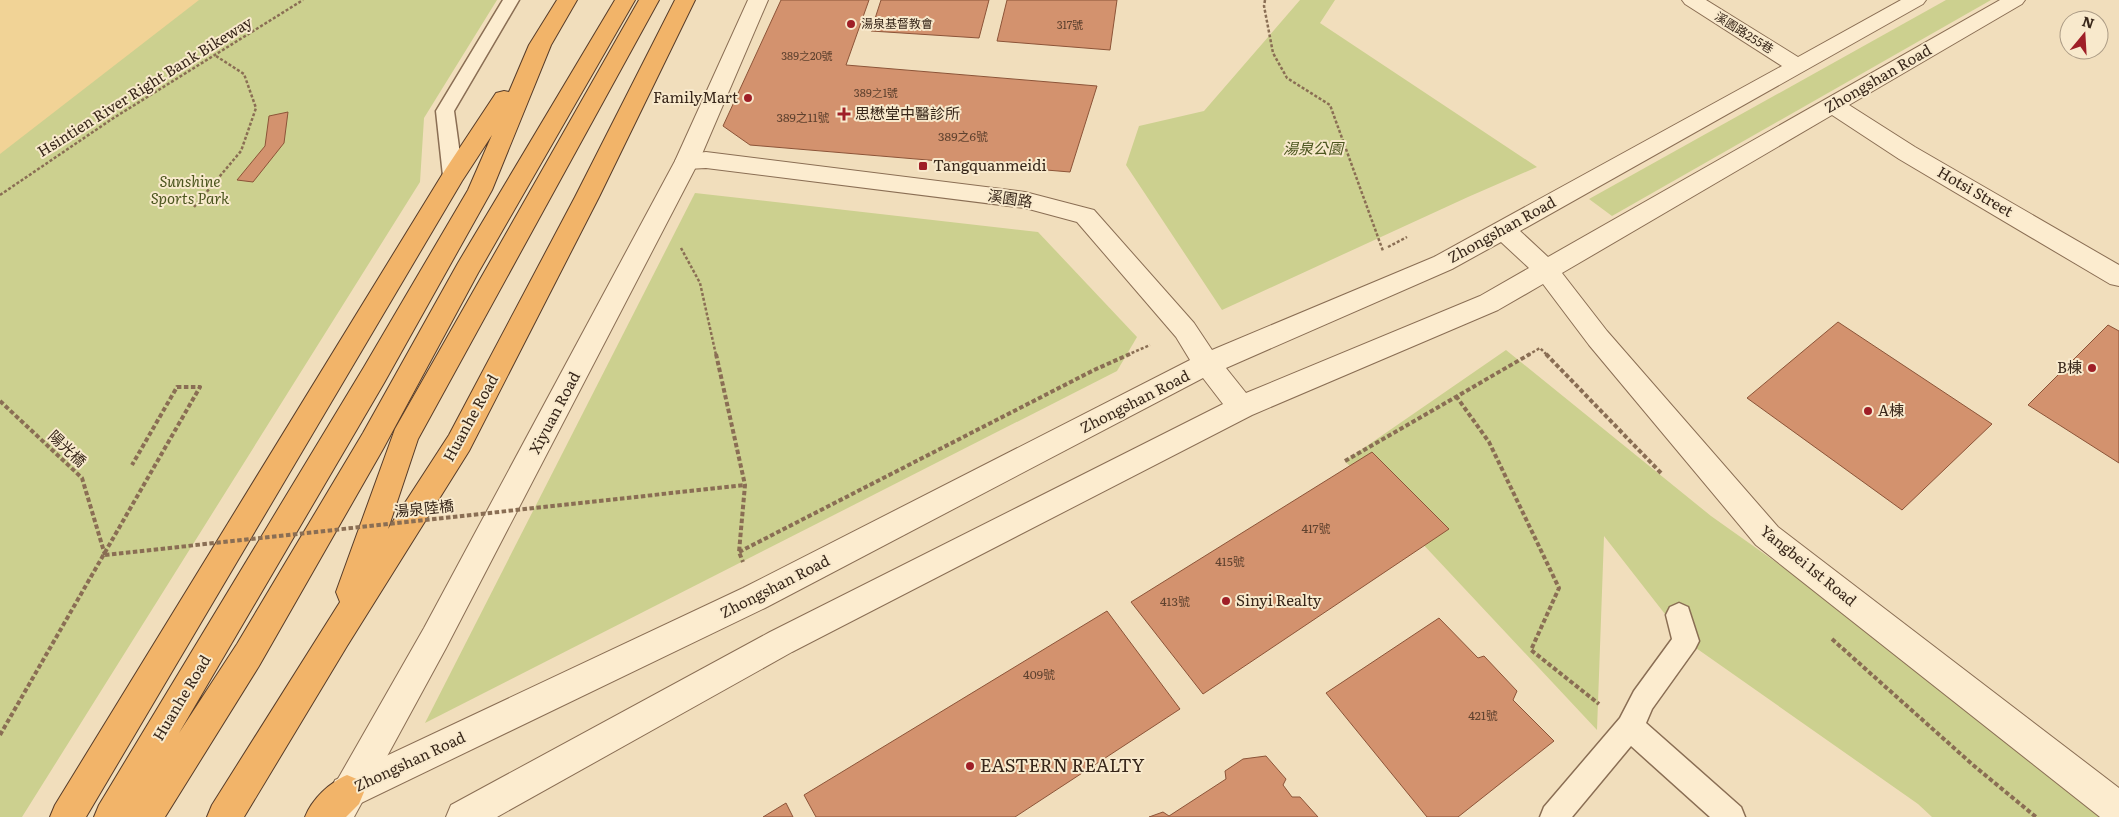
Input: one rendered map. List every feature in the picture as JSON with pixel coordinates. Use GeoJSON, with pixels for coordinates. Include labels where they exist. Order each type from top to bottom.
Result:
{"type":"FeatureCollection","features":[{"type":"Feature","properties":{"kind":"highway","name":"Huanhe Road"},"geometry":{"type":"LineString","coordinates":[[111,817],[374,374],[480,190],[540,45],[567,0]]}},
{"type":"Feature","properties":{"kind":"highway"},"geometry":{"type":"LineString","coordinates":[[145,817],[253,646],[373,441],[467,270],[624,0]]}},
{"type":"Feature","properties":{"kind":"highway"},"geometry":{"type":"LineString","coordinates":[[336,636],[405,437],[649,0]]}},
{"type":"Feature","properties":{"kind":"highway","name":"Huanhe Road"},"geometry":{"type":"LineString","coordinates":[[224,817],[336,636],[459,444],[587,197],[685,0]]}},
{"type":"Feature","properties":{"kind":"highway"},"geometry":{"type":"LineString","coordinates":[[67,817],[453,176],[540,45]]}},
{"type":"Feature","properties":{"kind":"highway"},"geometry":{"type":"LineString","coordinates":[[322,817],[341,804]]}},
{"type":"Feature","properties":{"kind":"street","name":"Xiyuan Road"},"geometry":{"type":"LineString","coordinates":[[341,804],[435,638],[687,162],[758,0]]}},
{"type":"Feature","properties":{"kind":"street","name":"溪園路255巷"},"geometry":{"type":"LineString","coordinates":[[1692,0],[1796,65]]}},
{"type":"Feature","properties":{"kind":"street","name":"Zhongshan Road"},"geometry":{"type":"LineString","coordinates":[[341,804],[754,598],[1207,364],[1443,263],[1796,65],[1916,0]]}},
{"type":"Feature","properties":{"kind":"street","name":"Zhongshan Road"},"geometry":{"type":"LineString","coordinates":[[463,817],[781,642],[1242,407],[1273,392],[1490,303],[2015,0]]}},
{"type":"Feature","properties":{"kind":"street","name":"Hotsi Street"},"geometry":{"type":"LineString","coordinates":[[1832,106],[1907,153],[2119,277]]}},
{"type":"Feature","properties":{"kind":"street","name":"溪園路"},"geometry":{"type":"LineString","coordinates":[[687,162],[706,160],[1025,200],[1085,216],[1185,330],[1207,364],[1242,407]]}},
{"type":"Feature","properties":{"kind":"street","name":"Yangbei 1st Road"},"geometry":{"type":"LineString","coordinates":[[1503,230],[1546,270],[1598,338],[1767,536],[2119,810]]}},
{"type":"Feature","properties":{"kind":"lane"},"geometry":{"type":"LineString","coordinates":[[453,176],[445,111],[511,0]]}},
{"type":"Feature","properties":{"kind":"lane"},"geometry":{"type":"LineString","coordinates":[[1554,817],[1630,728],[1643,700],[1686,640],[1679,616]]}},
{"type":"Feature","properties":{"kind":"lane"},"geometry":{"type":"LineString","coordinates":[[1630,728],[1732,817]]}},
{"type":"Feature","properties":{"kind":"path","name":"Hsintien River Right Bank Bikeway"},"geometry":{"type":"LineString","coordinates":[[0,195],[118,114],[216,56],[303,0]]}},
{"type":"Feature","properties":{"kind":"path"},"geometry":{"type":"LineString","coordinates":[[1266,0],[1264,6],[1273,53],[1286,78],[1330,105],[1383,250]]}},
{"type":"Feature","properties":{"kind":"path"},"geometry":{"type":"LineString","coordinates":[[194,207],[241,150],[256,108],[244,74],[216,56]]}},
{"type":"Feature","properties":{"kind":"path"},"geometry":{"type":"LineString","coordinates":[[1374,255],[1408,237]]}},
{"type":"Feature","properties":{"kind":"path"},"geometry":{"type":"LineString","coordinates":[[679,243],[700,283],[745,485],[739,552],[754,598]]}},
{"type":"Feature","properties":{"kind":"path"},"geometry":{"type":"LineString","coordinates":[[739,552],[1094,370],[1185,330]]}},
{"type":"Feature","properties":{"kind":"path"},"geometry":{"type":"LineString","coordinates":[[1345,461],[1540,348],[1663,475]]}},
{"type":"Feature","properties":{"kind":"path"},"geometry":{"type":"LineString","coordinates":[[0,735],[200,388],[178,387],[132,466]]}},
{"type":"Feature","properties":{"kind":"path"},"geometry":{"type":"LineString","coordinates":[[1456,396],[1488,442],[1559,588],[1530,650],[1630,728]]}},
{"type":"Feature","properties":{"kind":"path","name":"陽光橋"},"geometry":{"type":"LineString","coordinates":[[0,401],[82,478],[105,555]]}},
{"type":"Feature","properties":{"kind":"path","name":"湯泉陸橋"},"geometry":{"type":"LineString","coordinates":[[105,555],[745,485]]}},
{"type":"Feature","properties":{"kind":"path"},"geometry":{"type":"LineString","coordinates":[[1830,638],[1973,765],[2036,817]]}},
{"type":"Feature","properties":{"kind":"green space","name":"Sunshine Sports Park"},"geometry":{"type":"Polygon","coordinates":[[[0,0],[497,0],[424,118],[420,182],[22,817],[0,817],[0,0]]]}},
{"type":"Feature","properties":{"kind":"green space","name":"湯泉公園"},"geometry":{"type":"Polygon","coordinates":[[[1300,0],[1335,0],[1320,23],[1537,167],[1222,310],[1126,165],[1139,126],[1204,111],[1300,0]]]}},
{"type":"Feature","properties":{"kind":"green space"},"geometry":{"type":"Polygon","coordinates":[[[1946,0],[1991,0],[1612,216],[1589,199],[1946,0]]]}},
{"type":"Feature","properties":{"kind":"green space"},"geometry":{"type":"Polygon","coordinates":[[[695,193],[1038,232],[1137,337],[1117,371],[425,723],[695,193]]]}},
{"type":"Feature","properties":{"kind":"green space"},"geometry":{"type":"Polygon","coordinates":[[[1506,350],[1711,516],[1815,590],[2101,817],[1932,817],[1918,804],[1686,641],[1604,536],[1597,730],[1345,461],[1506,350]]]}},
{"type":"Feature","properties":{"kind":"sand"},"geometry":{"type":"Polygon","coordinates":[[[0,0],[199,0],[0,154],[0,0]]]}},
{"type":"Feature","properties":{"kind":"building"},"geometry":{"type":"Polygon","coordinates":[[[781,0],[869,0],[846,65],[1097,86],[1070,172],[750,145],[723,126],[781,0]]]}},
{"type":"Feature","properties":{"kind":"building"},"geometry":{"type":"Polygon","coordinates":[[[881,0],[989,0],[979,38],[871,31],[881,0]]]}},
{"type":"Feature","properties":{"kind":"building"},"geometry":{"type":"Polygon","coordinates":[[[1007,0],[1117,0],[1110,50],[997,41],[1007,0]]]}},
{"type":"Feature","properties":{"kind":"building"},"geometry":{"type":"Polygon","coordinates":[[[288,112],[284,143],[253,182],[237,180],[265,146],[269,116],[288,112]]]}},
{"type":"Feature","properties":{"kind":"building","name":"A棟"},"geometry":{"type":"Polygon","coordinates":[[[1838,322],[1992,424],[1902,510],[1747,398],[1838,322]]]}},
{"type":"Feature","properties":{"kind":"building","name":"B棟"},"geometry":{"type":"Polygon","coordinates":[[[2108,325],[2119,331],[2119,463],[2028,405],[2108,325]]]}},
{"type":"Feature","properties":{"kind":"building"},"geometry":{"type":"Polygon","coordinates":[[[1372,452],[1449,529],[1203,694],[1131,602],[1372,452]]]}},
{"type":"Feature","properties":{"kind":"building"},"geometry":{"type":"Polygon","coordinates":[[[1107,611],[1180,709],[1015,817],[816,817],[804,795],[1107,611]]]}},
{"type":"Feature","properties":{"kind":"building"},"geometry":{"type":"Polygon","coordinates":[[[1439,618],[1478,658],[1484,656],[1517,691],[1513,700],[1554,741],[1458,817],[1427,817],[1326,693],[1439,618]]]}},
{"type":"Feature","properties":{"kind":"building"},"geometry":{"type":"Polygon","coordinates":[[[1266,756],[1286,779],[1283,785],[1292,797],[1300,797],[1318,817],[1149,817],[1163,812],[1169,816],[1226,779],[1225,771],[1243,759],[1266,756]]]}},
{"type":"Feature","properties":{"kind":"building"},"geometry":{"type":"Polygon","coordinates":[[[786,803],[793,817],[763,817],[786,803]]]}},
{"type":"Feature","properties":{"kind":"place","name":"湯泉基督教會"},"geometry":{"type":"Point","coordinates":[851,24]}},
{"type":"Feature","properties":{"kind":"place","name":"FamilyMart"},"geometry":{"type":"Point","coordinates":[748,98]}},
{"type":"Feature","properties":{"kind":"place","name":"思懋堂中醫診所"},"geometry":{"type":"Point","coordinates":[844,114]}},
{"type":"Feature","properties":{"kind":"place","name":"Tangquanmeidi"},"geometry":{"type":"Point","coordinates":[923,166]}},
{"type":"Feature","properties":{"kind":"place","name":"B棟"},"geometry":{"type":"Point","coordinates":[2092,368]}},
{"type":"Feature","properties":{"kind":"place","name":"A棟"},"geometry":{"type":"Point","coordinates":[1868,411]}},
{"type":"Feature","properties":{"kind":"place","name":"Sinyi Realty"},"geometry":{"type":"Point","coordinates":[1226,601]}},
{"type":"Feature","properties":{"kind":"place","name":"EASTERN REALTY"},"geometry":{"type":"Point","coordinates":[970,766]}}]}
